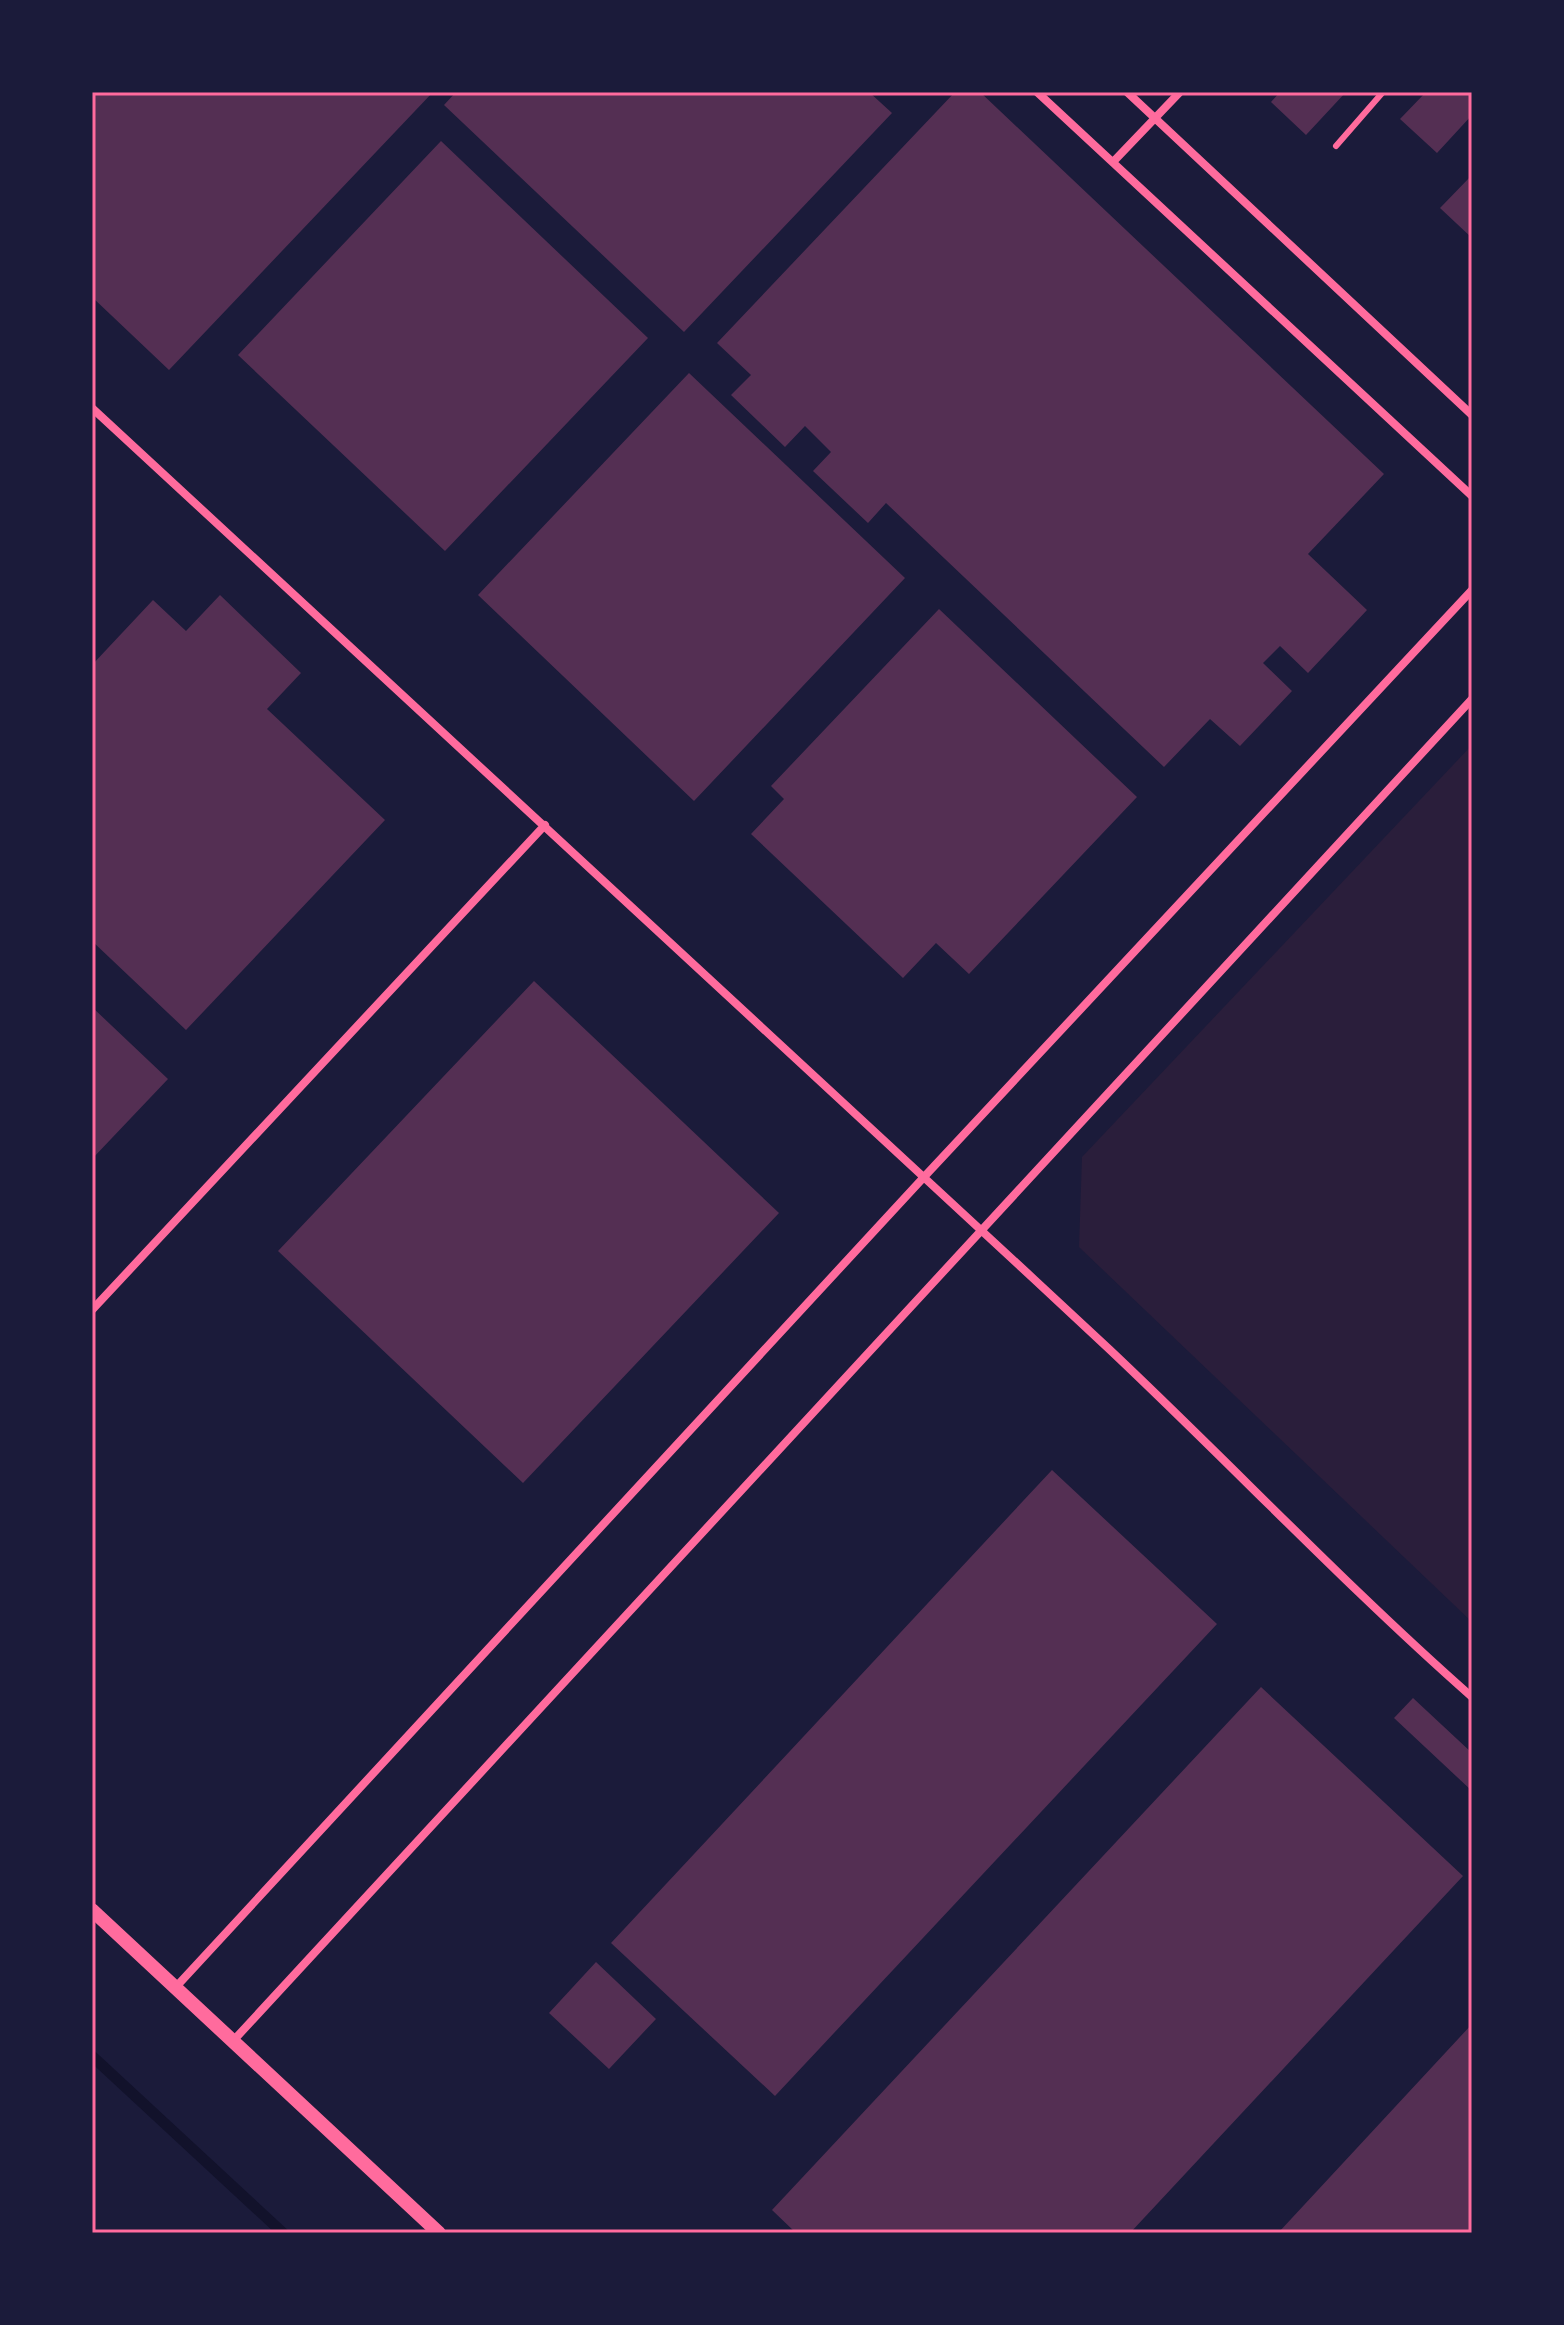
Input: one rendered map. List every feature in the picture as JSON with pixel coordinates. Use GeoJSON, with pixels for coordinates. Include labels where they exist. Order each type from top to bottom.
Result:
{"type":"FeatureCollection","features":[{"type":"Feature","properties":{"kind":"street"},"geometry":{"type":"LineString","coordinates":[[1037,92],[1472,496]]}},
{"type":"Feature","properties":{"kind":"street"},"geometry":{"type":"LineString","coordinates":[[1127,92],[1472,415]]}},
{"type":"Feature","properties":{"kind":"street"},"geometry":{"type":"LineString","coordinates":[[1113,162],[1180,92]]}},
{"type":"Feature","properties":{"kind":"street"},"geometry":{"type":"LineString","coordinates":[[92,408],[1157,1394],[1407,1639],[1472,1697]]}},
{"type":"Feature","properties":{"kind":"street"},"geometry":{"type":"LineString","coordinates":[[175,1988],[924,1177],[1472,590]]}},
{"type":"Feature","properties":{"kind":"street"},"geometry":{"type":"LineString","coordinates":[[233,2041],[1472,699]]}},
{"type":"Feature","properties":{"kind":"street"},"geometry":{"type":"LineString","coordinates":[[92,1310],[545,825]]}},
{"type":"Feature","properties":{"kind":"street"},"geometry":{"type":"LineString","coordinates":[[92,1910],[439,2233]]}},
{"type":"Feature","properties":{"kind":"lane"},"geometry":{"type":"LineString","coordinates":[[1336,146],[1383,92]]}},
{"type":"Feature","properties":{"kind":"shaded area"},"geometry":{"type":"Polygon","coordinates":[[[1472,745],[1472,1622],[1079,1247],[1082,1157],[1472,745]]]}},
{"type":"Feature","properties":{"kind":"building"},"geometry":{"type":"Polygon","coordinates":[[[92,92],[433,92],[169,370],[92,297],[92,92]]]}},
{"type":"Feature","properties":{"kind":"building"},"geometry":{"type":"Polygon","coordinates":[[[456,92],[869,92],[892,113],[684,332],[444,105],[456,92]]]}},
{"type":"Feature","properties":{"kind":"building"},"geometry":{"type":"Polygon","coordinates":[[[955,92],[980,92],[1384,474],[1308,554],[1367,610],[1308,673],[1280,646],[1263,663],[1292,691],[1240,746],[1210,719],[1164,767],[886,503],[868,523],[813,471],[831,452],[805,426],[785,447],[731,395],[751,375],[717,343],[955,92]]]}},
{"type":"Feature","properties":{"kind":"building"},"geometry":{"type":"Polygon","coordinates":[[[1280,92],[1346,92],[1306,135],[1271,102],[1280,92]]]}},
{"type":"Feature","properties":{"kind":"building"},"geometry":{"type":"Polygon","coordinates":[[[1426,92],[1472,92],[1472,115],[1437,153],[1400,119],[1426,92]]]}},
{"type":"Feature","properties":{"kind":"building"},"geometry":{"type":"Polygon","coordinates":[[[441,141],[648,338],[445,551],[238,355],[441,141]]]}},
{"type":"Feature","properties":{"kind":"building"},"geometry":{"type":"Polygon","coordinates":[[[1472,175],[1472,238],[1440,208],[1472,175]]]}},
{"type":"Feature","properties":{"kind":"building"},"geometry":{"type":"Polygon","coordinates":[[[689,373],[905,578],[694,801],[478,595],[689,373]]]}},
{"type":"Feature","properties":{"kind":"building"},"geometry":{"type":"Polygon","coordinates":[[[220,595],[301,673],[267,709],[385,820],[186,1030],[92,941],[92,665],[153,600],[186,631],[220,595]]]}},
{"type":"Feature","properties":{"kind":"building"},"geometry":{"type":"Polygon","coordinates":[[[939,609],[1137,797],[969,974],[936,943],[903,978],[751,834],[784,799],[771,786],[939,609]]]}},
{"type":"Feature","properties":{"kind":"building"},"geometry":{"type":"Polygon","coordinates":[[[534,981],[779,1213],[523,1483],[278,1251],[534,981]]]}},
{"type":"Feature","properties":{"kind":"building"},"geometry":{"type":"Polygon","coordinates":[[[92,1007],[168,1079],[92,1159],[92,1007]]]}},
{"type":"Feature","properties":{"kind":"building"},"geometry":{"type":"Polygon","coordinates":[[[1052,1470],[1217,1624],[775,2096],[611,1943],[1052,1470]]]}},
{"type":"Feature","properties":{"kind":"building"},"geometry":{"type":"Polygon","coordinates":[[[1261,1687],[1463,1876],[1130,2233],[796,2233],[772,2210],[1261,1687]]]}},
{"type":"Feature","properties":{"kind":"building"},"geometry":{"type":"Polygon","coordinates":[[[1413,1698],[1472,1753],[1472,1791],[1394,1718],[1413,1698]]]}},
{"type":"Feature","properties":{"kind":"building"},"geometry":{"type":"Polygon","coordinates":[[[596,1962],[656,2019],[609,2069],[549,2013],[596,1962]]]}},
{"type":"Feature","properties":{"kind":"building"},"geometry":{"type":"Polygon","coordinates":[[[1472,2024],[1472,2233],[1280,2233],[1279,2232],[1472,2024]]]}},
{"type":"Feature","properties":{"kind":"waterway"},"geometry":{"type":"LineString","coordinates":[[92,2056],[283,2233]]}}]}
